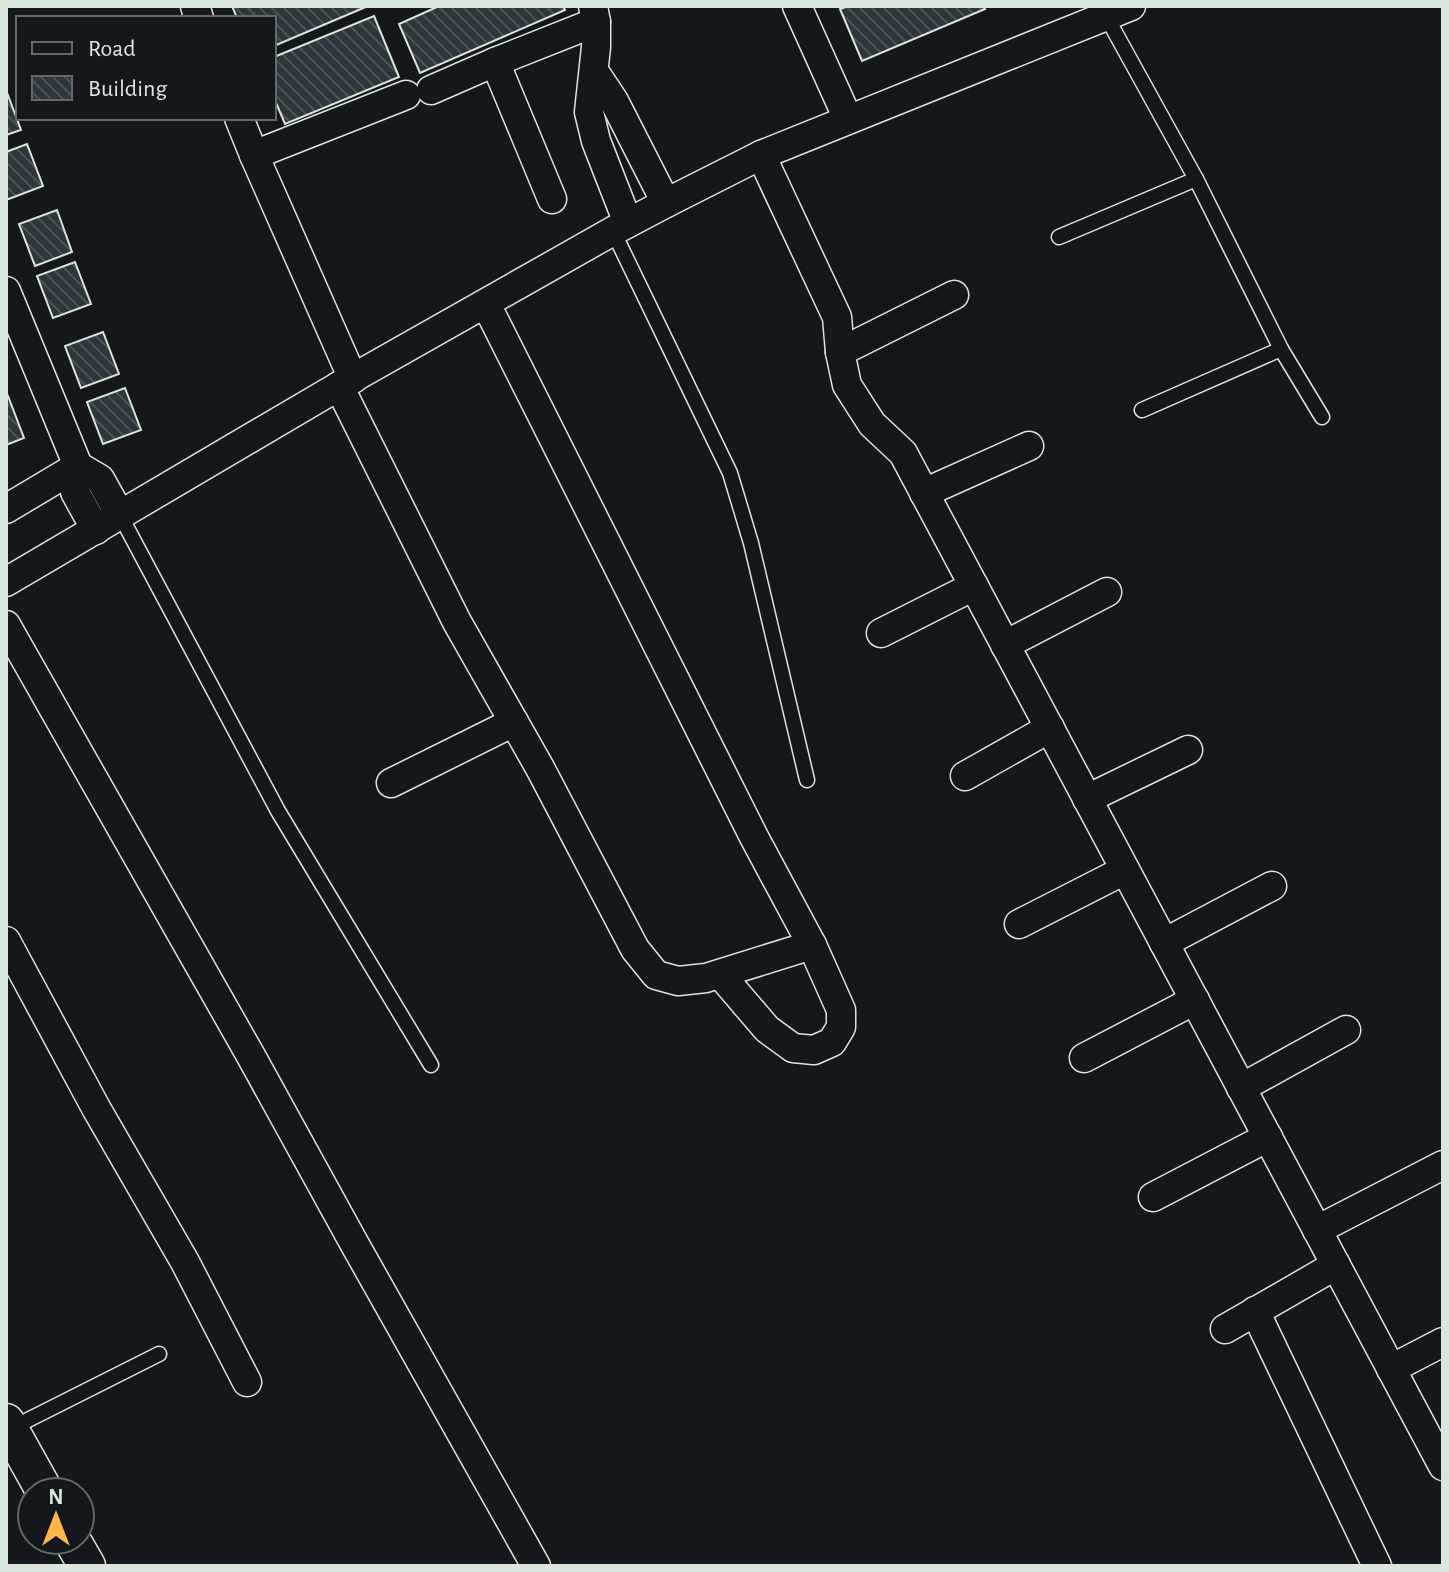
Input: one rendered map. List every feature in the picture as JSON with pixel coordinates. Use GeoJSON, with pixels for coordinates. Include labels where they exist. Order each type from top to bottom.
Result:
{"type":"FeatureCollection","features":[{"type":"Feature","properties":{"kind":"street"},"geometry":{"type":"LineString","coordinates":[[797,6],[848,119]]}},
{"type":"Feature","properties":{"kind":"street"},"geometry":{"type":"LineString","coordinates":[[6,582],[346,382],[666,203],[761,155],[1118,11]]}},
{"type":"Feature","properties":{"kind":"street"},"geometry":{"type":"LineString","coordinates":[[254,155],[495,62],[595,14],[594,71],[589,112],[620,227]]}},
{"type":"Feature","properties":{"kind":"street"},"geometry":{"type":"LineString","coordinates":[[495,62],[552,199]]}},
{"type":"Feature","properties":{"kind":"street"},"geometry":{"type":"LineString","coordinates":[[594,71],[614,101],[666,203]]}},
{"type":"Feature","properties":{"kind":"street"},"geometry":{"type":"LineString","coordinates":[[240,120],[346,382],[457,622],[635,949],[656,975],[678,981],[706,978],[812,945]]}},
{"type":"Feature","properties":{"kind":"street"},"geometry":{"type":"LineString","coordinates":[[761,155],[837,317],[847,385],[872,424],[903,453],[1443,1466]]}},
{"type":"Feature","properties":{"kind":"street"},"geometry":{"type":"LineString","coordinates":[[6,291],[78,466],[75,492],[96,530]]}},
{"type":"Feature","properties":{"kind":"street"},"geometry":{"type":"LineString","coordinates":[[840,352],[954,295]]}},
{"type":"Feature","properties":{"kind":"street"},"geometry":{"type":"LineString","coordinates":[[486,304],[754,837],[812,945],[841,1010],[841,1027],[832,1042],[814,1050],[793,1048],[767,1029],[720,974]]}},
{"type":"Feature","properties":{"kind":"street"},"geometry":{"type":"LineString","coordinates":[[924,493],[1029,446]]}},
{"type":"Feature","properties":{"kind":"street"},"geometry":{"type":"LineString","coordinates":[[78,466],[100,479],[120,515]]}},
{"type":"Feature","properties":{"kind":"street"},"geometry":{"type":"LineString","coordinates":[[6,509],[78,466]]}},
{"type":"Feature","properties":{"kind":"street"},"geometry":{"type":"LineString","coordinates":[[881,633],[974,586]]}},
{"type":"Feature","properties":{"kind":"street"},"geometry":{"type":"LineString","coordinates":[[1005,645],[1107,592]]}},
{"type":"Feature","properties":{"kind":"street"},"geometry":{"type":"LineString","coordinates":[[6,625],[536,1566]]}},
{"type":"Feature","properties":{"kind":"street"},"geometry":{"type":"LineString","coordinates":[[391,783],[514,722]]}},
{"type":"Feature","properties":{"kind":"street"},"geometry":{"type":"LineString","coordinates":[[965,776],[1050,728]]}},
{"type":"Feature","properties":{"kind":"street"},"geometry":{"type":"LineString","coordinates":[[1087,799],[1188,750]]}},
{"type":"Feature","properties":{"kind":"street"},"geometry":{"type":"LineString","coordinates":[[1019,924],[1125,870]]}},
{"type":"Feature","properties":{"kind":"street"},"geometry":{"type":"LineString","coordinates":[[1164,943],[1272,886]]}},
{"type":"Feature","properties":{"kind":"street"},"geometry":{"type":"LineString","coordinates":[[6,941],[96,1108],[185,1262],[247,1382]]}},
{"type":"Feature","properties":{"kind":"street"},"geometry":{"type":"LineString","coordinates":[[1084,1058],[1195,1000]]}},
{"type":"Feature","properties":{"kind":"street"},"geometry":{"type":"LineString","coordinates":[[1241,1088],[1346,1030]]}},
{"type":"Feature","properties":{"kind":"street"},"geometry":{"type":"LineString","coordinates":[[1153,1197],[1268,1137]]}},
{"type":"Feature","properties":{"kind":"street"},"geometry":{"type":"LineString","coordinates":[[1317,1230],[1443,1165]]}},
{"type":"Feature","properties":{"kind":"street"},"geometry":{"type":"LineString","coordinates":[[1225,1329],[1336,1265]]}},
{"type":"Feature","properties":{"kind":"street"},"geometry":{"type":"LineString","coordinates":[[1255,1311],[1377,1566]]}},
{"type":"Feature","properties":{"kind":"street"},"geometry":{"type":"LineString","coordinates":[[1391,1369],[1443,1342]]}},
{"type":"Feature","properties":{"kind":"street"},"geometry":{"type":"LineString","coordinates":[[8,1426],[36,1476]]}},
{"type":"Feature","properties":{"kind":"lane"},"geometry":{"type":"LineString","coordinates":[[1118,11],[1196,179],[1281,349],[1322,417]]}},
{"type":"Feature","properties":{"kind":"lane"},"geometry":{"type":"LineString","coordinates":[[1059,237],[1196,179]]}},
{"type":"Feature","properties":{"kind":"lane"},"geometry":{"type":"LineString","coordinates":[[620,227],[730,473],[751,543],[807,780]]}},
{"type":"Feature","properties":{"kind":"lane"},"geometry":{"type":"LineString","coordinates":[[1142,410],[1281,349]]}},
{"type":"Feature","properties":{"kind":"lane"},"geometry":{"type":"LineString","coordinates":[[120,515],[278,811],[431,1065]]}},
{"type":"Feature","properties":{"kind":"lane"},"geometry":{"type":"LineString","coordinates":[[8,1426],[159,1354]]}},
{"type":"Feature","properties":{"kind":"building"},"geometry":{"type":"Polygon","coordinates":[[[232,6],[368,6],[276,45],[276,16],[236,16],[232,6]]]}},
{"type":"Feature","properties":{"kind":"building"},"geometry":{"type":"Polygon","coordinates":[[[439,6],[563,6],[565,10],[420,73],[399,24],[439,6]]]}},
{"type":"Feature","properties":{"kind":"building"},"geometry":{"type":"Polygon","coordinates":[[[849,6],[983,6],[985,9],[862,61],[840,9],[849,6]]]}},
{"type":"Feature","properties":{"kind":"building"},"geometry":{"type":"Polygon","coordinates":[[[374,16],[399,77],[285,124],[276,103],[276,56],[374,16]]]}},
{"type":"Feature","properties":{"kind":"building"},"geometry":{"type":"Polygon","coordinates":[[[6,90],[21,130],[6,135],[6,90]]]}},
{"type":"Feature","properties":{"kind":"building"},"geometry":{"type":"Polygon","coordinates":[[[27,144],[43,186],[6,200],[6,152],[27,144]]]}},
{"type":"Feature","properties":{"kind":"building"},"geometry":{"type":"Polygon","coordinates":[[[57,210],[72,252],[35,266],[19,224],[57,210]]]}},
{"type":"Feature","properties":{"kind":"building"},"geometry":{"type":"Polygon","coordinates":[[[75,262],[91,304],[53,318],[37,276],[75,262]]]}},
{"type":"Feature","properties":{"kind":"building"},"geometry":{"type":"Polygon","coordinates":[[[103,332],[119,374],[81,388],[65,346],[103,332]]]}},
{"type":"Feature","properties":{"kind":"building"},"geometry":{"type":"Polygon","coordinates":[[[125,388],[141,430],[103,444],[87,402],[125,388]]]}},
{"type":"Feature","properties":{"kind":"building"},"geometry":{"type":"Polygon","coordinates":[[[6,397],[24,438],[6,445],[6,397]]]}}]}
